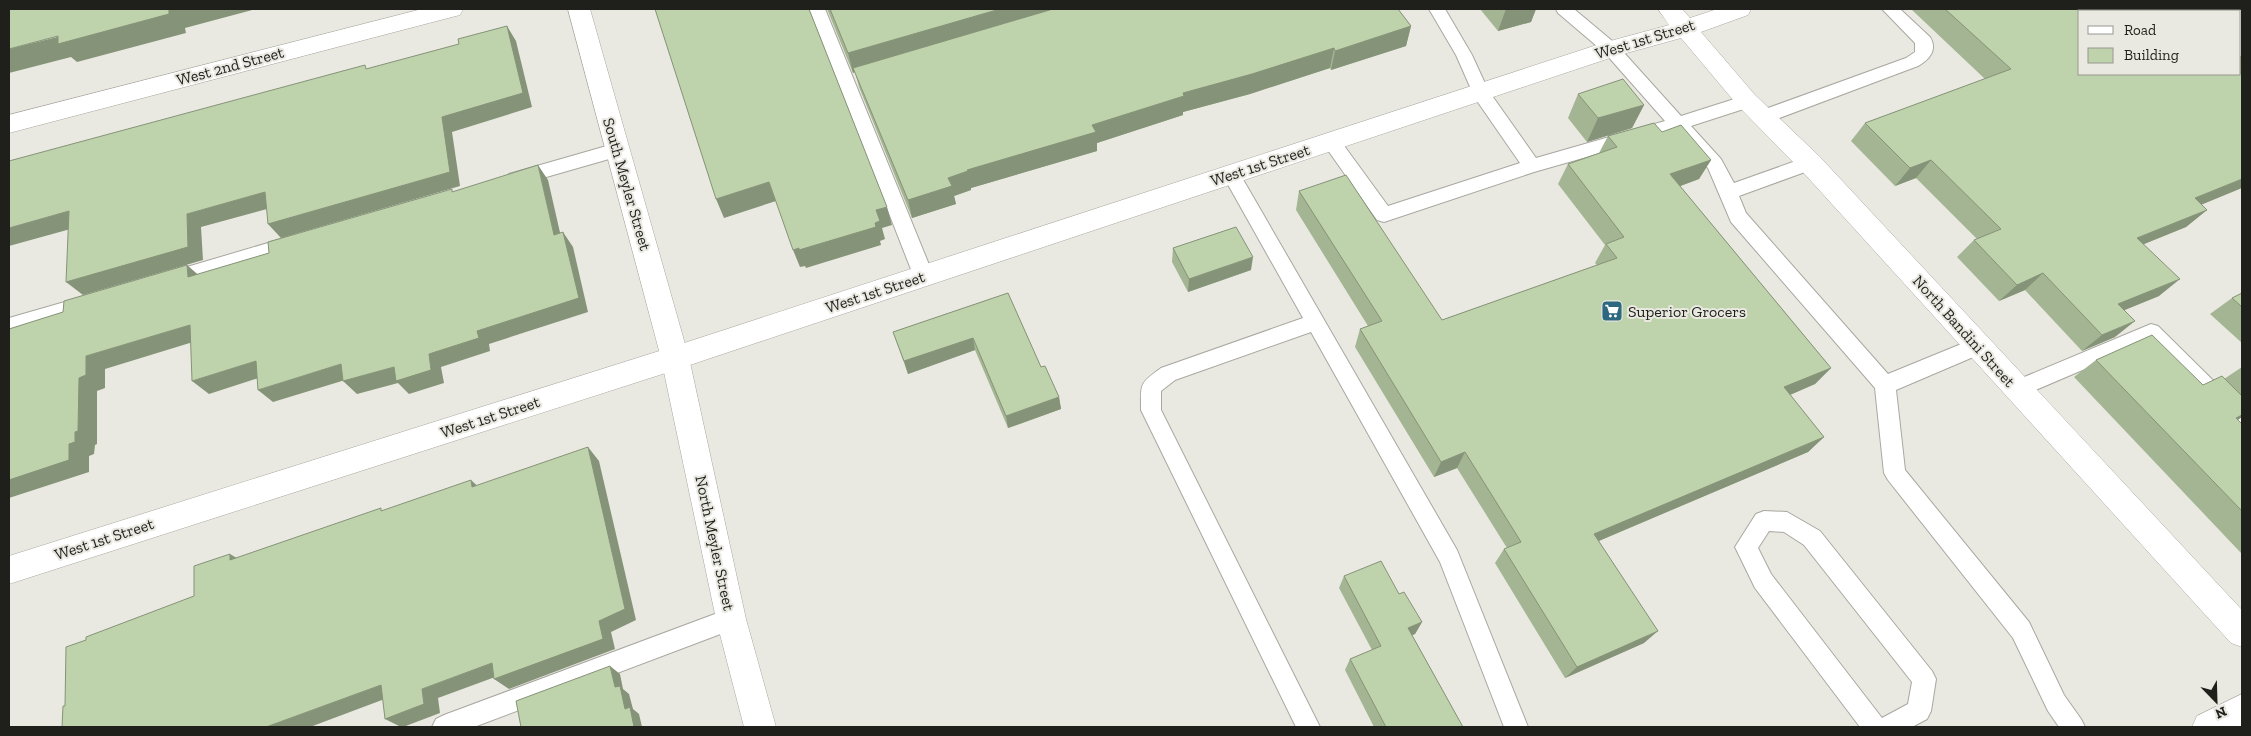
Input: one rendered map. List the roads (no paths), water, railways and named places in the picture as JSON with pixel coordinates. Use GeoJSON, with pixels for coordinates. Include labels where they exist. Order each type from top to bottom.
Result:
{"type":"FeatureCollection","features":[{"type":"Feature","properties":{"kind":"street","name":"West 2nd Street"},"geometry":{"type":"LineString","coordinates":[[9,124],[452,9]]}},
{"type":"Feature","properties":{"kind":"street","name":"South Meyler Street"},"geometry":{"type":"LineString","coordinates":[[579,9],[675,358]]}},
{"type":"Feature","properties":{"kind":"street","name":"West 1st Street"},"geometry":{"type":"LineString","coordinates":[[9,570],[675,358],[1481,93],[1611,48],[1678,18],[1740,9]]}},
{"type":"Feature","properties":{"kind":"street","name":"North Bandini Street"},"geometry":{"type":"LineString","coordinates":[[1678,18],[1755,109],[1810,163],[2242,632]]}},
{"type":"Feature","properties":{"kind":"street","name":"North Meyler Street"},"geometry":{"type":"LineString","coordinates":[[675,358],[731,619],[760,727]]}},
{"type":"Feature","properties":{"kind":"street"},"geometry":{"type":"LineString","coordinates":[[2208,727],[2242,710]]}},
{"type":"Feature","properties":{"kind":"lane"},"geometry":{"type":"LineString","coordinates":[[817,9],[924,277]]}},
{"type":"Feature","properties":{"kind":"lane"},"geometry":{"type":"LineString","coordinates":[[1437,9],[1464,55],[1481,93],[1532,166]]}},
{"type":"Feature","properties":{"kind":"lane"},"geometry":{"type":"LineString","coordinates":[[1564,9],[1611,48],[1715,164],[1729,192],[1738,217],[1885,385],[1895,473],[2021,630],[2056,703],[2073,727]]}},
{"type":"Feature","properties":{"kind":"lane"},"geometry":{"type":"LineString","coordinates":[[1331,141],[1384,215],[1532,166],[1678,124],[1755,109],[1912,62],[1923,55],[1924,41],[1890,9]]}},
{"type":"Feature","properties":{"kind":"lane"},"geometry":{"type":"LineString","coordinates":[[846,82],[865,77]]}},
{"type":"Feature","properties":{"kind":"lane"},"geometry":{"type":"LineString","coordinates":[[503,183],[617,150]]}},
{"type":"Feature","properties":{"kind":"lane"},"geometry":{"type":"LineString","coordinates":[[1729,192],[1810,163]]}},
{"type":"Feature","properties":{"kind":"lane"},"geometry":{"type":"LineString","coordinates":[[1231,174],[1449,558],[1516,727]]}},
{"type":"Feature","properties":{"kind":"lane"},"geometry":{"type":"LineString","coordinates":[[151,285],[313,238]]}},
{"type":"Feature","properties":{"kind":"lane"},"geometry":{"type":"LineString","coordinates":[[9,326],[104,299]]}},
{"type":"Feature","properties":{"kind":"lane"},"geometry":{"type":"LineString","coordinates":[[1308,727],[1151,410],[1151,388],[1168,374],[1316,322]]}},
{"type":"Feature","properties":{"kind":"lane"},"geometry":{"type":"LineString","coordinates":[[2017,389],[2151,332],[2242,422]]}},
{"type":"Feature","properties":{"kind":"lane"},"geometry":{"type":"LineString","coordinates":[[1885,385],[1978,346]]}},
{"type":"Feature","properties":{"kind":"lane"},"geometry":{"type":"LineString","coordinates":[[1874,727],[1763,581],[1746,547],[1764,522],[1787,522],[1812,538],[1924,679],[1918,711],[1889,727]]}},
{"type":"Feature","properties":{"kind":"lane"},"geometry":{"type":"LineString","coordinates":[[444,727],[731,619]]}},
{"type":"Feature","properties":{"kind":"place","name":"Superior Grocers"},"geometry":{"type":"Point","coordinates":[1612,311]}}]}
